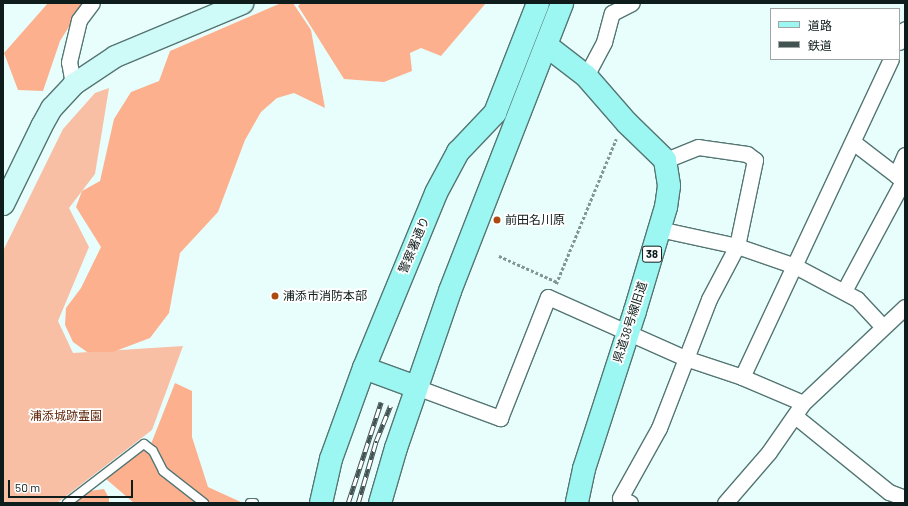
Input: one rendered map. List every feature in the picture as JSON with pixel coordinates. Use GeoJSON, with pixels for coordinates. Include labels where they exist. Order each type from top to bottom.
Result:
{"type":"FeatureCollection","features":[{"type":"Feature","properties":{"kind":"main road","name":"警察署通り"},"geometry":{"type":"LineString","coordinates":[[321,503],[331,459],[364,368],[436,193],[458,152],[495,113],[538,3]]}},
{"type":"Feature","properties":{"kind":"main road"},"geometry":{"type":"LineString","coordinates":[[495,113],[512,104],[554,3]]}},
{"type":"Feature","properties":{"kind":"main road"},"geometry":{"type":"LineString","coordinates":[[380,503],[416,387],[450,291],[547,46],[562,3]]}},
{"type":"Feature","properties":{"kind":"main road"},"geometry":{"type":"LineString","coordinates":[[547,46],[586,76],[624,120],[665,160]]}},
{"type":"Feature","properties":{"kind":"main road","name":"県道38号線旧道"},"geometry":{"type":"LineString","coordinates":[[576,503],[584,468],[659,229],[669,186],[665,160]]}},
{"type":"Feature","properties":{"kind":"main road"},"geometry":{"type":"LineString","coordinates":[[364,368],[416,387]]}},
{"type":"Feature","properties":{"kind":"street"},"geometry":{"type":"LineString","coordinates":[[73,84],[69,62],[80,20],[92,3]]}},
{"type":"Feature","properties":{"kind":"street"},"geometry":{"type":"LineString","coordinates":[[3,204],[51,108],[73,84],[115,56],[242,3]]}},
{"type":"Feature","properties":{"kind":"street"},"geometry":{"type":"LineString","coordinates":[[586,76],[604,42],[612,13],[632,3]]}},
{"type":"Feature","properties":{"kind":"street"},"geometry":{"type":"LineString","coordinates":[[900,40],[905,29]]}},
{"type":"Feature","properties":{"kind":"street"},"geometry":{"type":"LineString","coordinates":[[742,377],[892,60]]}},
{"type":"Feature","properties":{"kind":"street"},"geometry":{"type":"LineString","coordinates":[[853,142],[901,180]]}},
{"type":"Feature","properties":{"kind":"street"},"geometry":{"type":"LineString","coordinates":[[630,503],[620,498],[659,428],[709,299],[736,246],[754,160],[747,154],[698,147],[665,160]]}},
{"type":"Feature","properties":{"kind":"street"},"geometry":{"type":"LineString","coordinates":[[844,291],[901,180],[905,155]]}},
{"type":"Feature","properties":{"kind":"street"},"geometry":{"type":"LineString","coordinates":[[659,229],[736,246],[795,266],[857,298],[883,326]]}},
{"type":"Feature","properties":{"kind":"street"},"geometry":{"type":"LineString","coordinates":[[416,387],[500,418],[548,297],[685,358],[742,377],[799,409],[889,492],[905,498]]}},
{"type":"Feature","properties":{"kind":"street"},"geometry":{"type":"LineString","coordinates":[[725,503],[769,452],[799,409],[883,326],[905,307]]}},
{"type":"Feature","properties":{"kind":"lane"},"geometry":{"type":"LineString","coordinates":[[67,503],[144,444],[153,452],[163,471],[204,503]]}},
{"type":"Feature","properties":{"kind":"path"},"geometry":{"type":"LineString","coordinates":[[551,299],[624,120]]}},
{"type":"Feature","properties":{"kind":"path"},"geometry":{"type":"LineString","coordinates":[[499,256],[557,282]]}},
{"type":"Feature","properties":{"kind":"green space","name":"浦添城跡霊園"},"geometry":{"type":"Polygon","coordinates":[[[109,88],[95,174],[69,208],[89,247],[58,321],[73,353],[183,346],[152,430],[57,503],[3,503],[3,251],[63,129],[95,93],[109,88]]]}},
{"type":"Feature","properties":{"kind":"shaded area"},"geometry":{"type":"Polygon","coordinates":[[[48,3],[84,3],[60,41],[43,91],[18,90],[4,53],[48,3]]]}},
{"type":"Feature","properties":{"kind":"shaded area"},"geometry":{"type":"Polygon","coordinates":[[[281,3],[293,3],[311,30],[325,108],[294,93],[277,98],[261,112],[245,140],[218,212],[180,253],[169,313],[150,338],[113,352],[87,352],[73,342],[65,325],[66,308],[81,288],[101,247],[76,207],[82,191],[100,181],[114,119],[131,92],[159,81],[170,51],[281,3]]]}},
{"type":"Feature","properties":{"kind":"shaded area"},"geometry":{"type":"Polygon","coordinates":[[[301,3],[486,3],[441,56],[421,48],[410,53],[412,71],[384,82],[344,79],[298,6],[301,3]]]}},
{"type":"Feature","properties":{"kind":"shaded area"},"geometry":{"type":"Polygon","coordinates":[[[175,383],[192,391],[192,437],[208,487],[243,503],[134,503],[106,479],[151,444],[175,383]]]}},
{"type":"Feature","properties":{"kind":"shaded area"},"geometry":{"type":"Polygon","coordinates":[[[104,489],[109,498],[109,503],[74,503],[89,491],[104,489]]]}},
{"type":"Feature","properties":{"kind":"railway"},"geometry":{"type":"LineString","coordinates":[[348,503],[381,402]]}},
{"type":"Feature","properties":{"kind":"railway"},"geometry":{"type":"LineString","coordinates":[[358,503],[376,441],[390,406]]}},
{"type":"Feature","properties":{"kind":"place","name":"前田名川原"},"geometry":{"type":"Point","coordinates":[497,220]}},
{"type":"Feature","properties":{"kind":"place","name":"浦添市消防本部"},"geometry":{"type":"Point","coordinates":[275,296]}}]}
